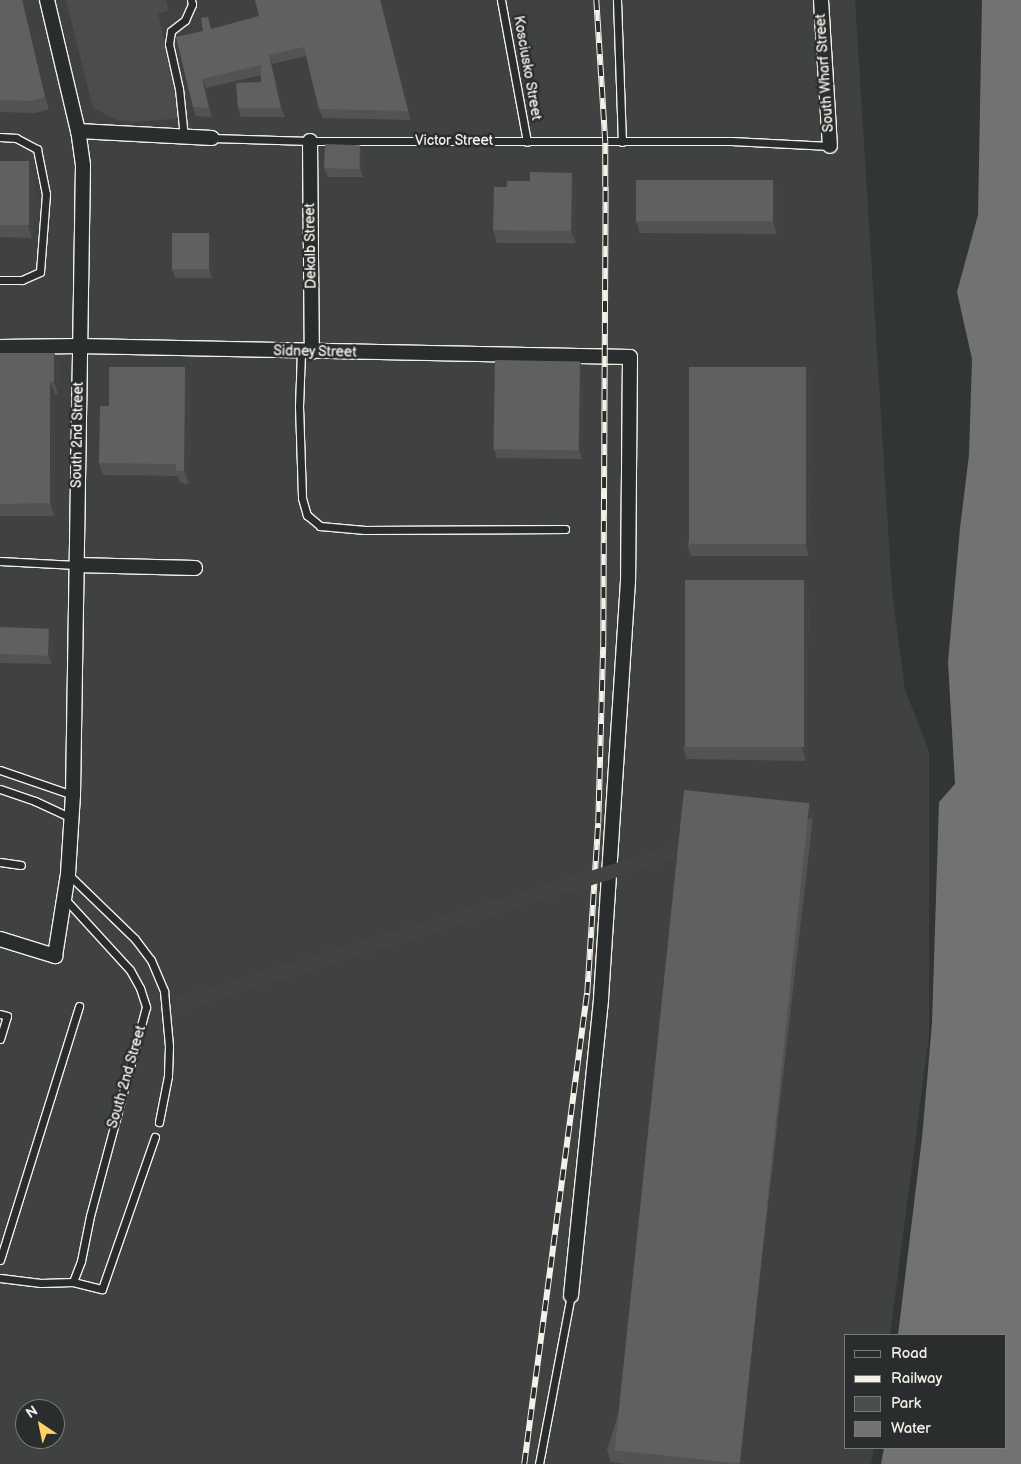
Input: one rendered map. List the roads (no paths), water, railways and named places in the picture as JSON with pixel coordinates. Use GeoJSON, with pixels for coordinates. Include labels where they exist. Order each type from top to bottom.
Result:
{"type":"FeatureCollection","features":[{"type":"Feature","properties":{"kind":"street","name":"South 2nd Street"},"geometry":{"type":"LineString","coordinates":[[0,938],[55,956],[68,874],[71,818],[83,165],[78,131],[47,0]]}},
{"type":"Feature","properties":{"kind":"street","name":"South Wharf Street"},"geometry":{"type":"LineString","coordinates":[[821,0],[830,146]]}},
{"type":"Feature","properties":{"kind":"street","name":"Victor Street"},"geometry":{"type":"LineString","coordinates":[[78,131],[212,138]]}},
{"type":"Feature","properties":{"kind":"street","name":"Dekalb Street"},"geometry":{"type":"LineString","coordinates":[[306,352],[310,141]]}},
{"type":"Feature","properties":{"kind":"street","name":"Sidney Street"},"geometry":{"type":"LineString","coordinates":[[0,347],[79,346],[630,357],[626,601],[601,1000],[571,1295]]}},
{"type":"Feature","properties":{"kind":"street"},"geometry":{"type":"LineString","coordinates":[[76,565],[195,568]]}},
{"type":"Feature","properties":{"kind":"lane"},"geometry":{"type":"LineString","coordinates":[[184,137],[179,89],[169,44],[170,31],[185,20],[192,4],[191,0]]}},
{"type":"Feature","properties":{"kind":"lane","name":"Kosciusko Street"},"geometry":{"type":"LineString","coordinates":[[501,0],[527,142]]}},
{"type":"Feature","properties":{"kind":"lane"},"geometry":{"type":"LineString","coordinates":[[617,0],[622,142]]}},
{"type":"Feature","properties":{"kind":"lane"},"geometry":{"type":"LineString","coordinates":[[0,137],[16,138],[37,150],[46,194],[40,272],[22,280],[0,280]]}},
{"type":"Feature","properties":{"kind":"lane","name":"Victor Street"},"geometry":{"type":"LineString","coordinates":[[212,138],[310,141],[731,142],[830,146]]}},
{"type":"Feature","properties":{"kind":"lane","name":"Dekalb Street"},"geometry":{"type":"LineString","coordinates":[[306,352],[299,418],[302,498],[307,516],[320,526],[365,530],[565,529]]}},
{"type":"Feature","properties":{"kind":"lane"},"geometry":{"type":"LineString","coordinates":[[0,561],[76,565]]}},
{"type":"Feature","properties":{"kind":"lane"},"geometry":{"type":"LineString","coordinates":[[0,770],[72,795]]}},
{"type":"Feature","properties":{"kind":"lane"},"geometry":{"type":"LineString","coordinates":[[0,789],[35,801],[71,818]]}},
{"type":"Feature","properties":{"kind":"lane"},"geometry":{"type":"LineString","coordinates":[[0,862],[21,865]]}},
{"type":"Feature","properties":{"kind":"lane","name":"South 2nd Street"},"geometry":{"type":"LineString","coordinates":[[68,874],[134,939],[152,960],[164,991],[169,1046],[168,1076],[160,1122]]}},
{"type":"Feature","properties":{"kind":"lane","name":"South 2nd Street"},"geometry":{"type":"LineString","coordinates":[[63,897],[130,970],[140,988],[146,1006],[104,1161],[81,1260],[74,1282]]}},
{"type":"Feature","properties":{"kind":"lane"},"geometry":{"type":"LineString","coordinates":[[0,1260],[79,1006]]}},
{"type":"Feature","properties":{"kind":"lane"},"geometry":{"type":"LineString","coordinates":[[0,1014],[7,1016],[0,1039]]}},
{"type":"Feature","properties":{"kind":"lane"},"geometry":{"type":"LineString","coordinates":[[0,1278],[41,1283],[74,1282],[102,1289],[155,1138]]}},
{"type":"Feature","properties":{"kind":"lane"},"geometry":{"type":"LineString","coordinates":[[539,1464],[571,1295]]}},
{"type":"Feature","properties":{"kind":"water"},"geometry":{"type":"Polygon","coordinates":[[[982,0],[1021,0],[1021,1464],[881,1464],[884,1449],[1006,1449],[1006,1334],[898,1334],[922,1138],[932,1023],[939,802],[955,784],[948,662],[960,528],[969,455],[972,359],[957,292],[978,215],[982,0]]]}},
{"type":"Feature","properties":{"kind":"railway"},"geometry":{"type":"LineString","coordinates":[[524,1464],[587,993],[598,823],[603,642],[605,142],[596,0]]}}]}
